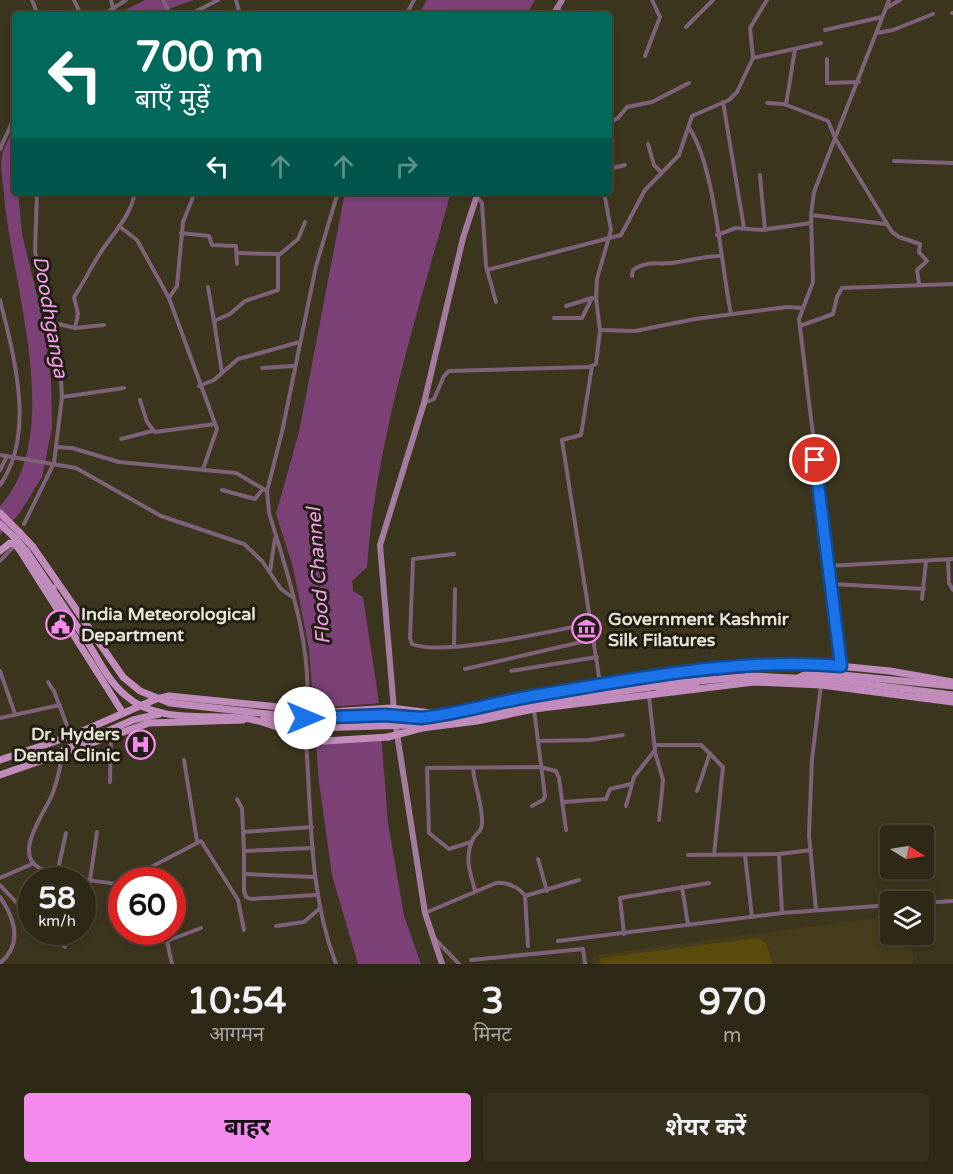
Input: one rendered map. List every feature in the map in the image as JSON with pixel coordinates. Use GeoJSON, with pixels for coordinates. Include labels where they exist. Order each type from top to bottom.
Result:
{"type":"FeatureCollection","features":[{"type":"Feature","properties":{"kind":"main road"},"geometry":{"type":"LineString","coordinates":[[555,12],[562,0]]}},
{"type":"Feature","properties":{"kind":"main road"},"geometry":{"type":"LineString","coordinates":[[442,964],[425,913],[394,716],[380,545],[424,403],[463,238],[477,195]]}},
{"type":"Feature","properties":{"kind":"main road"},"geometry":{"type":"LineString","coordinates":[[0,513],[19,532],[119,690],[139,705],[161,713],[254,720],[309,739],[325,741],[388,737],[422,728],[477,721],[534,709],[728,684],[778,682],[953,698]]}},
{"type":"Feature","properties":{"kind":"main road"},"geometry":{"type":"LineString","coordinates":[[0,524],[30,549],[123,677],[140,691],[170,703],[309,718],[385,715],[421,718],[647,677],[746,666],[818,664],[890,671],[953,684]]}},
{"type":"Feature","properties":{"kind":"main road"},"geometry":{"type":"LineString","coordinates":[[0,550],[8,543],[16,543],[124,712]]}},
{"type":"Feature","properties":{"kind":"main road"},"geometry":{"type":"LineString","coordinates":[[53,588],[53,598],[124,712]]}},
{"type":"Feature","properties":{"kind":"main road"},"geometry":{"type":"LineString","coordinates":[[800,677],[822,673],[943,685],[953,684]]}},
{"type":"Feature","properties":{"kind":"main road"},"geometry":{"type":"LineString","coordinates":[[0,760],[71,736],[124,712],[169,696],[330,712],[391,708],[455,716],[726,678],[800,677],[953,698]]}},
{"type":"Feature","properties":{"kind":"main road"},"geometry":{"type":"LineString","coordinates":[[0,772],[111,734],[148,723],[168,721],[266,720],[305,728],[396,725],[491,715],[534,706],[648,690],[757,679],[834,683],[953,698]]}},
{"type":"Feature","properties":{"kind":"main road"},"geometry":{"type":"LineString","coordinates":[[63,752],[127,723],[161,713]]}},
{"type":"Feature","properties":{"kind":"main road"},"geometry":{"type":"LineString","coordinates":[[94,725],[101,738]]}},
{"type":"Feature","properties":{"kind":"street"},"geometry":{"type":"LineString","coordinates":[[111,0],[113,8]]}},
{"type":"Feature","properties":{"kind":"street"},"geometry":{"type":"LineString","coordinates":[[107,12],[126,0]]}},
{"type":"Feature","properties":{"kind":"street"},"geometry":{"type":"LineString","coordinates":[[195,12],[218,0]]}},
{"type":"Feature","properties":{"kind":"street"},"geometry":{"type":"LineString","coordinates":[[645,56],[660,16],[652,0]]}},
{"type":"Feature","properties":{"kind":"street"},"geometry":{"type":"LineString","coordinates":[[686,27],[713,0]]}},
{"type":"Feature","properties":{"kind":"street"},"geometry":{"type":"LineString","coordinates":[[487,270],[575,245],[621,235],[645,190],[679,155],[692,117],[696,113],[723,102],[737,92],[753,58],[750,28],[767,0]]}},
{"type":"Feature","properties":{"kind":"street"},"geometry":{"type":"LineString","coordinates":[[841,666],[800,326],[802,308],[813,282],[811,215],[814,192],[859,82],[889,0]]}},
{"type":"Feature","properties":{"kind":"street"},"geometry":{"type":"LineString","coordinates":[[886,8],[900,0]]}},
{"type":"Feature","properties":{"kind":"street"},"geometry":{"type":"LineString","coordinates":[[557,8],[562,12]]}},
{"type":"Feature","properties":{"kind":"street"},"geometry":{"type":"LineString","coordinates":[[877,33],[893,30],[933,14]]}},
{"type":"Feature","properties":{"kind":"street"},"geometry":{"type":"LineString","coordinates":[[825,30],[883,17]]}},
{"type":"Feature","properties":{"kind":"street"},"geometry":{"type":"LineString","coordinates":[[753,58],[821,43]]}},
{"type":"Feature","properties":{"kind":"street"},"geometry":{"type":"LineString","coordinates":[[786,105],[795,49]]}},
{"type":"Feature","properties":{"kind":"street"},"geometry":{"type":"LineString","coordinates":[[827,59],[827,83],[859,82]]}},
{"type":"Feature","properties":{"kind":"street"},"geometry":{"type":"LineString","coordinates":[[612,121],[627,107],[652,102],[689,83]]}},
{"type":"Feature","properties":{"kind":"street"},"geometry":{"type":"LineString","coordinates":[[723,102],[744,228]]}},
{"type":"Feature","properties":{"kind":"street"},"geometry":{"type":"LineString","coordinates":[[767,103],[786,105],[826,119],[836,140],[895,235],[920,244],[920,254],[927,261],[917,270],[919,283]]}},
{"type":"Feature","properties":{"kind":"street"},"geometry":{"type":"LineString","coordinates":[[0,149],[12,123]]}},
{"type":"Feature","properties":{"kind":"street"},"geometry":{"type":"LineString","coordinates":[[689,128],[697,141],[712,199],[731,314]]}},
{"type":"Feature","properties":{"kind":"street"},"geometry":{"type":"LineString","coordinates":[[648,144],[654,165],[662,173]]}},
{"type":"Feature","properties":{"kind":"street"},"geometry":{"type":"LineString","coordinates":[[894,161],[953,163]]}},
{"type":"Feature","properties":{"kind":"street"},"geometry":{"type":"LineString","coordinates":[[612,168],[625,165]]}},
{"type":"Feature","properties":{"kind":"street"},"geometry":{"type":"LineString","coordinates":[[760,175],[765,230]]}},
{"type":"Feature","properties":{"kind":"street"},"geometry":{"type":"LineString","coordinates":[[24,524],[53,462],[62,397],[56,345],[35,251],[37,195]]}},
{"type":"Feature","properties":{"kind":"street"},"geometry":{"type":"LineString","coordinates":[[75,328],[78,314],[74,297],[131,210],[134,195]]}},
{"type":"Feature","properties":{"kind":"street"},"geometry":{"type":"LineString","coordinates":[[169,298],[177,286],[181,233],[194,195]]}},
{"type":"Feature","properties":{"kind":"street"},"geometry":{"type":"LineString","coordinates":[[222,490],[255,499],[264,490],[282,432],[316,266],[337,195]]}},
{"type":"Feature","properties":{"kind":"street"},"geometry":{"type":"LineString","coordinates":[[478,195],[482,203],[487,270],[496,302]]}},
{"type":"Feature","properties":{"kind":"street"},"geometry":{"type":"LineString","coordinates":[[600,684],[562,440],[581,435],[592,366],[597,360],[600,330],[594,298],[611,225],[605,195]]}},
{"type":"Feature","properties":{"kind":"street"},"geometry":{"type":"LineString","coordinates":[[811,215],[887,224]]}},
{"type":"Feature","properties":{"kind":"street"},"geometry":{"type":"LineString","coordinates":[[238,253],[279,254],[297,239],[305,222]]}},
{"type":"Feature","properties":{"kind":"street"},"geometry":{"type":"LineString","coordinates":[[717,235],[744,228],[765,230],[811,222]]}},
{"type":"Feature","properties":{"kind":"street"},"geometry":{"type":"LineString","coordinates":[[119,226],[137,240],[169,298],[199,386],[215,424],[216,435],[203,469]]}},
{"type":"Feature","properties":{"kind":"street"},"geometry":{"type":"LineString","coordinates":[[181,233],[210,236],[212,245],[236,246],[237,264]]}},
{"type":"Feature","properties":{"kind":"street"},"geometry":{"type":"LineString","coordinates":[[214,321],[230,315],[246,302],[278,290],[279,254]]}},
{"type":"Feature","properties":{"kind":"street"},"geometry":{"type":"LineString","coordinates":[[632,276],[633,270],[642,263],[676,263],[695,257],[720,256]]}},
{"type":"Feature","properties":{"kind":"street"},"geometry":{"type":"LineString","coordinates":[[800,326],[834,314],[837,297],[842,288],[919,283],[953,284]]}},
{"type":"Feature","properties":{"kind":"street"},"geometry":{"type":"LineString","coordinates":[[208,287],[222,373]]}},
{"type":"Feature","properties":{"kind":"street"},"geometry":{"type":"LineString","coordinates":[[566,306],[594,298]]}},
{"type":"Feature","properties":{"kind":"street"},"geometry":{"type":"LineString","coordinates":[[554,318],[582,318],[594,298]]}},
{"type":"Feature","properties":{"kind":"street"},"geometry":{"type":"LineString","coordinates":[[0,300],[15,373],[19,417],[15,457],[0,484]]}},
{"type":"Feature","properties":{"kind":"street"},"geometry":{"type":"LineString","coordinates":[[600,330],[635,332],[731,314],[802,308]]}},
{"type":"Feature","properties":{"kind":"street"},"geometry":{"type":"LineString","coordinates":[[56,345],[57,325],[75,328],[104,325]]}},
{"type":"Feature","properties":{"kind":"street"},"geometry":{"type":"LineString","coordinates":[[199,386],[214,380],[238,359],[301,341]]}},
{"type":"Feature","properties":{"kind":"street"},"geometry":{"type":"LineString","coordinates":[[262,368],[294,366]]}},
{"type":"Feature","properties":{"kind":"street"},"geometry":{"type":"LineString","coordinates":[[424,403],[434,399],[444,376],[449,371],[592,366]]}},
{"type":"Feature","properties":{"kind":"street"},"geometry":{"type":"LineString","coordinates":[[62,397],[124,387]]}},
{"type":"Feature","properties":{"kind":"street"},"geometry":{"type":"LineString","coordinates":[[140,400],[153,430]]}},
{"type":"Feature","properties":{"kind":"street"},"geometry":{"type":"LineString","coordinates":[[121,439],[153,430],[158,432],[215,424]]}},
{"type":"Feature","properties":{"kind":"street"},"geometry":{"type":"LineString","coordinates":[[56,447],[72,448],[119,462],[239,474],[264,490],[292,597],[306,669],[309,718]]}},
{"type":"Feature","properties":{"kind":"street"},"geometry":{"type":"LineString","coordinates":[[0,455],[53,462],[76,468],[161,516],[244,544],[270,572],[281,589],[292,597]]}},
{"type":"Feature","properties":{"kind":"street"},"geometry":{"type":"LineString","coordinates":[[0,470],[7,456]]}},
{"type":"Feature","properties":{"kind":"street"},"geometry":{"type":"LineString","coordinates":[[270,572],[275,534]]}},
{"type":"Feature","properties":{"kind":"street"},"geometry":{"type":"LineString","coordinates":[[0,561],[16,543]]}},
{"type":"Feature","properties":{"kind":"street"},"geometry":{"type":"LineString","coordinates":[[454,554],[413,559],[410,639],[416,645],[454,646],[503,640],[592,623]]}},
{"type":"Feature","properties":{"kind":"street"},"geometry":{"type":"LineString","coordinates":[[828,566],[951,560],[949,583],[953,590]]}},
{"type":"Feature","properties":{"kind":"street"},"geometry":{"type":"LineString","coordinates":[[922,599],[926,561]]}},
{"type":"Feature","properties":{"kind":"street"},"geometry":{"type":"LineString","coordinates":[[831,584],[924,589]]}},
{"type":"Feature","properties":{"kind":"street"},"geometry":{"type":"LineString","coordinates":[[454,646],[455,589]]}},
{"type":"Feature","properties":{"kind":"street"},"geometry":{"type":"LineString","coordinates":[[465,669],[594,639]]}},
{"type":"Feature","properties":{"kind":"street"},"geometry":{"type":"LineString","coordinates":[[511,671],[597,657]]}},
{"type":"Feature","properties":{"kind":"street"},"geometry":{"type":"LineString","coordinates":[[0,671],[15,714]]}},
{"type":"Feature","properties":{"kind":"street"},"geometry":{"type":"LineString","coordinates":[[647,677],[655,752],[663,780],[659,820]]}},
{"type":"Feature","properties":{"kind":"street"},"geometry":{"type":"LineString","coordinates":[[48,682],[60,705],[71,736]]}},
{"type":"Feature","properties":{"kind":"street"},"geometry":{"type":"LineString","coordinates":[[816,910],[810,799],[821,685]]}},
{"type":"Feature","properties":{"kind":"street"},"geometry":{"type":"LineString","coordinates":[[532,806],[544,798],[533,696]]}},
{"type":"Feature","properties":{"kind":"street"},"geometry":{"type":"LineString","coordinates":[[0,718],[60,705]]}},
{"type":"Feature","properties":{"kind":"street"},"geometry":{"type":"LineString","coordinates":[[305,728],[316,895],[336,964]]}},
{"type":"Feature","properties":{"kind":"street"},"geometry":{"type":"LineString","coordinates":[[110,782],[111,734]]}},
{"type":"Feature","properties":{"kind":"street"},"geometry":{"type":"LineString","coordinates":[[538,741],[589,740],[623,735]]}},
{"type":"Feature","properties":{"kind":"street"},"geometry":{"type":"LineString","coordinates":[[656,745],[698,744],[710,753],[724,770],[714,855]]}},
{"type":"Feature","properties":{"kind":"street"},"geometry":{"type":"LineString","coordinates":[[40,867],[32,864],[28,855],[33,832],[52,793],[63,752]]}},
{"type":"Feature","properties":{"kind":"street"},"geometry":{"type":"LineString","coordinates":[[627,806],[636,772],[655,752]]}},
{"type":"Feature","properties":{"kind":"street"},"geometry":{"type":"LineString","coordinates":[[697,791],[710,753]]}},
{"type":"Feature","properties":{"kind":"street"},"geometry":{"type":"LineString","coordinates":[[184,760],[197,841]]}},
{"type":"Feature","properties":{"kind":"street"},"geometry":{"type":"LineString","coordinates":[[473,769],[476,791],[481,798],[480,832],[471,842],[449,849],[429,833],[427,768],[540,767],[558,774],[566,830]]}},
{"type":"Feature","properties":{"kind":"street"},"geometry":{"type":"LineString","coordinates":[[563,802],[606,799],[610,789],[631,784]]}},
{"type":"Feature","properties":{"kind":"street"},"geometry":{"type":"LineString","coordinates":[[237,799],[242,808],[244,891],[248,898],[316,895]]}},
{"type":"Feature","properties":{"kind":"street"},"geometry":{"type":"LineString","coordinates":[[243,832],[312,827]]}},
{"type":"Feature","properties":{"kind":"street"},"geometry":{"type":"LineString","coordinates":[[92,867],[97,832]]}},
{"type":"Feature","properties":{"kind":"street"},"geometry":{"type":"LineString","coordinates":[[59,867],[66,833]]}},
{"type":"Feature","properties":{"kind":"street"},"geometry":{"type":"LineString","coordinates":[[150,867],[197,841],[203,843],[236,896],[244,930]]}},
{"type":"Feature","properties":{"kind":"street"},"geometry":{"type":"LineString","coordinates":[[471,842],[468,863],[476,890]]}},
{"type":"Feature","properties":{"kind":"street"},"geometry":{"type":"LineString","coordinates":[[244,851],[313,848]]}},
{"type":"Feature","properties":{"kind":"street"},"geometry":{"type":"LineString","coordinates":[[688,855],[779,854],[811,850]]}},
{"type":"Feature","properties":{"kind":"street"},"geometry":{"type":"LineString","coordinates":[[779,854],[782,913]]}},
{"type":"Feature","properties":{"kind":"street"},"geometry":{"type":"LineString","coordinates":[[745,855],[752,917]]}},
{"type":"Feature","properties":{"kind":"street"},"geometry":{"type":"LineString","coordinates":[[538,859],[547,891]]}},
{"type":"Feature","properties":{"kind":"street"},"geometry":{"type":"LineString","coordinates":[[0,878],[32,864]]}},
{"type":"Feature","properties":{"kind":"street"},"geometry":{"type":"LineString","coordinates":[[245,874],[314,877]]}},
{"type":"Feature","properties":{"kind":"street"},"geometry":{"type":"LineString","coordinates":[[525,896],[579,880]]}},
{"type":"Feature","properties":{"kind":"street"},"geometry":{"type":"LineString","coordinates":[[425,913],[476,890],[502,883],[519,889],[525,896],[528,945]]}},
{"type":"Feature","properties":{"kind":"street"},"geometry":{"type":"LineString","coordinates":[[624,934],[620,898],[709,883]]}},
{"type":"Feature","properties":{"kind":"street"},"geometry":{"type":"LineString","coordinates":[[0,885],[18,904]]}},
{"type":"Feature","properties":{"kind":"street"},"geometry":{"type":"LineString","coordinates":[[682,887],[688,925]]}},
{"type":"Feature","properties":{"kind":"street"},"geometry":{"type":"LineString","coordinates":[[0,897],[11,914],[15,931],[10,953],[0,963]]}},
{"type":"Feature","properties":{"kind":"street"},"geometry":{"type":"LineString","coordinates":[[934,902],[953,901]]}},
{"type":"Feature","properties":{"kind":"street"},"geometry":{"type":"LineString","coordinates":[[558,941],[782,913],[880,906]]}},
{"type":"Feature","properties":{"kind":"street"},"geometry":{"type":"LineString","coordinates":[[276,926],[304,922],[319,909]]}},
{"type":"Feature","properties":{"kind":"street"},"geometry":{"type":"LineString","coordinates":[[186,934],[201,928]]}},
{"type":"Feature","properties":{"kind":"street"},"geometry":{"type":"LineString","coordinates":[[432,936],[459,964]]}},
{"type":"Feature","properties":{"kind":"street"},"geometry":{"type":"LineString","coordinates":[[168,945],[172,964]]}},
{"type":"Feature","properties":{"kind":"street"},"geometry":{"type":"LineString","coordinates":[[471,960],[583,949],[585,964]]}},
{"type":"Feature","properties":{"kind":"shaded area"},"geometry":{"type":"Polygon","coordinates":[[[880,917],[880,945],[911,945],[914,964],[594,964],[593,955],[880,917]]]}},
{"type":"Feature","properties":{"kind":"shaded area"},"geometry":{"type":"Polygon","coordinates":[[[758,938],[767,944],[772,964],[601,964],[600,958],[758,938]]]}},
{"type":"Feature","properties":{"kind":"water"},"geometry":{"type":"Polygon","coordinates":[[[145,0],[193,0],[161,12],[121,12],[145,0]]]}},
{"type":"Feature","properties":{"kind":"water"},"geometry":{"type":"Polygon","coordinates":[[[427,0],[535,0],[528,12],[420,12],[427,0]]]}},
{"type":"Feature","properties":{"kind":"water"},"geometry":{"type":"Polygon","coordinates":[[[12,132],[12,195],[18,195],[22,234],[46,333],[51,382],[52,427],[42,477],[19,514],[0,535],[0,506],[20,475],[30,439],[32,398],[29,355],[8,229],[1,170],[5,145],[12,132]]]}},
{"type":"Feature","properties":{"kind":"water","name":"Flood Channel"},"geometry":{"type":"Polygon","coordinates":[[[344,195],[450,195],[412,331],[389,425],[379,472],[367,567],[352,581],[353,591],[363,597],[378,696],[388,823],[404,916],[421,964],[358,964],[332,875],[319,782],[309,649],[293,567],[276,514],[299,432],[344,195]]]}},
{"type":"Feature","properties":{"kind":"pier"},"geometry":{"type":"Polygon","coordinates":[[[381,703],[384,738],[313,742],[310,704],[331,707],[381,703]]]}},
{"type":"Feature","properties":{"kind":"place","name":"India Meteorological Department"},"geometry":{"type":"Point","coordinates":[60,624]}},
{"type":"Feature","properties":{"kind":"place","name":"Government Kashmir Silk Filatures"},"geometry":{"type":"Point","coordinates":[587,629]}},
{"type":"Feature","properties":{"kind":"place","name":"Dr. Hyders Dental Clinic"},"geometry":{"type":"Point","coordinates":[141,744]}},
{"type":"Feature","properties":{"kind":"route"},"geometry":{"type":"LineString","coordinates":[[305,718],[385,715],[421,718],[647,677],[746,666],[818,664],[841,666],[836,610],[823,533],[815,460]]}},
{"type":"Feature","properties":{"kind":"water label","name":"Doodhganga"},"geometry":{"type":"Point","coordinates":[50,317]}}]}
